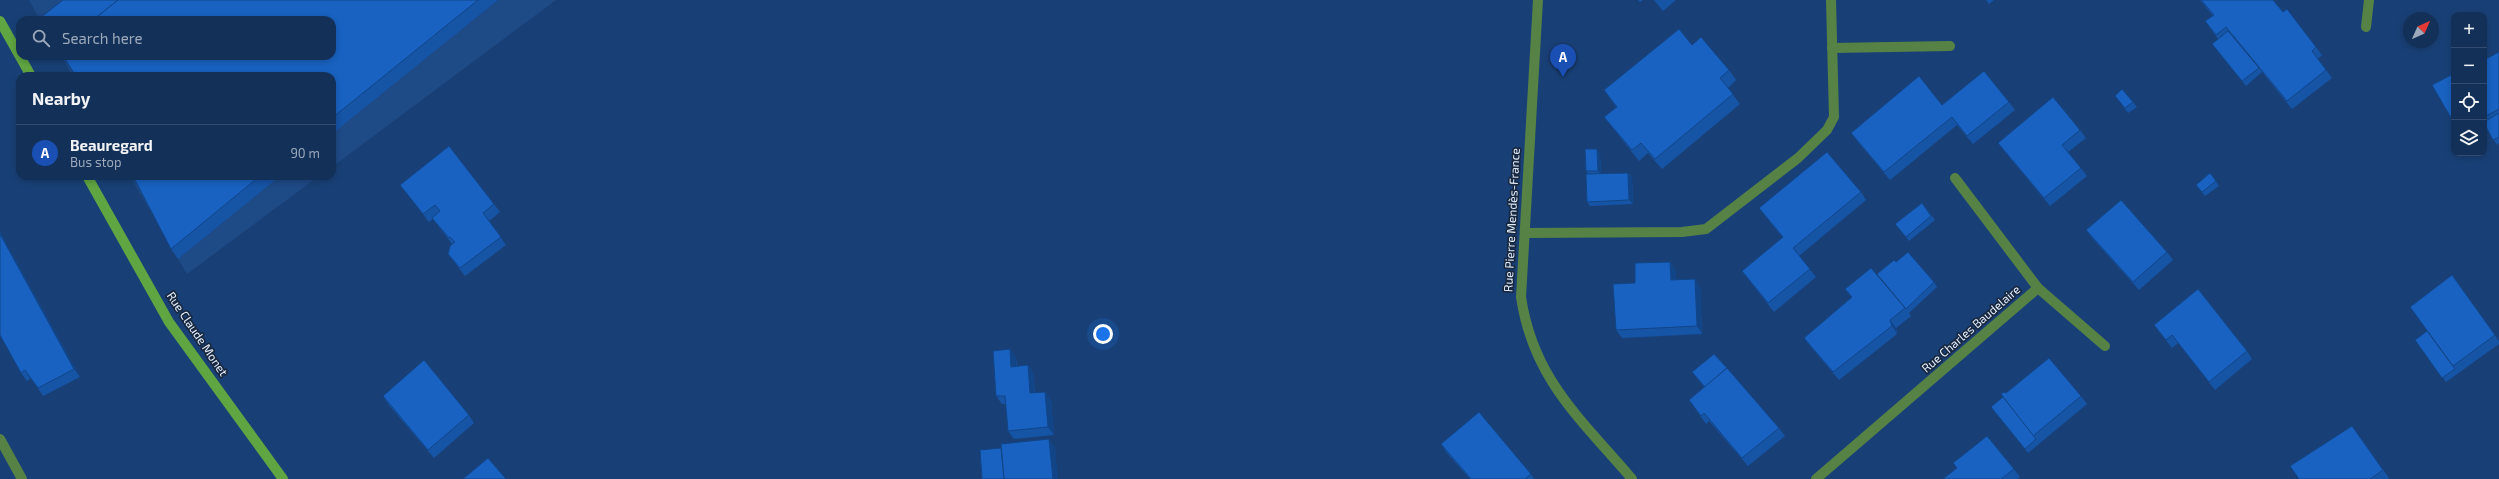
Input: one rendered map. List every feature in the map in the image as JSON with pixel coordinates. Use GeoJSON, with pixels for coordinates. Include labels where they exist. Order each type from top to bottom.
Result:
{"type":"FeatureCollection","features":[{"type":"Feature","properties":{"kind":"street","name":"Rue Pierre Mendès-France"},"geometry":{"type":"LineString","coordinates":[[1538,0],[1521,297],[1525,323],[1536,355],[1550,381],[1632,479]]}},
{"type":"Feature","properties":{"kind":"street"},"geometry":{"type":"LineString","coordinates":[[1524,233],[1674,232],[1706,229],[1798,158],[1827,130],[1834,117],[1831,0]]}},
{"type":"Feature","properties":{"kind":"street"},"geometry":{"type":"LineString","coordinates":[[2366,27],[2369,0]]}},
{"type":"Feature","properties":{"kind":"street"},"geometry":{"type":"LineString","coordinates":[[0,21],[16,49]]}},
{"type":"Feature","properties":{"kind":"street"},"geometry":{"type":"LineString","coordinates":[[1832,48],[1950,46]]}},
{"type":"Feature","properties":{"kind":"street"},"geometry":{"type":"LineString","coordinates":[[22,60],[29,72]]}},
{"type":"Feature","properties":{"kind":"street","name":"Rue Charles Baudelaire"},"geometry":{"type":"LineString","coordinates":[[1816,479],[2038,288],[1955,178]]}},
{"type":"Feature","properties":{"kind":"street","name":"Rue Claude Monet"},"geometry":{"type":"LineString","coordinates":[[89,180],[169,322],[283,479]]}},
{"type":"Feature","properties":{"kind":"street"},"geometry":{"type":"LineString","coordinates":[[2038,288],[2105,346]]}},
{"type":"Feature","properties":{"kind":"street"},"geometry":{"type":"LineString","coordinates":[[0,439],[22,479]]}},
{"type":"Feature","properties":{"kind":"shaded area"},"geometry":{"type":"Polygon","coordinates":[[[29,0],[556,0],[336,164],[336,72],[71,72],[63,60],[336,60],[336,16],[38,16],[29,0]]]}},
{"type":"Feature","properties":{"kind":"shaded area"},"geometry":{"type":"Polygon","coordinates":[[[132,180],[314,180],[187,274],[132,180]]]}},
{"type":"Feature","properties":{"kind":"building"},"geometry":{"type":"Polygon","coordinates":[[[63,0],[118,0],[98,16],[43,16],[63,0]]]}},
{"type":"Feature","properties":{"kind":"building"},"geometry":{"type":"Polygon","coordinates":[[[118,0],[478,0],[336,115],[336,72],[73,72],[66,60],[336,60],[336,16],[98,16],[118,0]]]}},
{"type":"Feature","properties":{"kind":"building"},"geometry":{"type":"Polygon","coordinates":[[[2201,0],[2273,0],[2283,12],[2287,9],[2316,47],[2312,51],[2326,70],[2287,101],[2226,27],[2216,35],[2205,21],[2214,15],[2201,0]]]}},
{"type":"Feature","properties":{"kind":"building"},"geometry":{"type":"Polygon","coordinates":[[[1679,29],[1692,45],[1701,37],[1729,70],[1720,78],[1733,94],[1655,159],[1641,143],[1632,150],[1604,117],[1617,107],[1604,90],[1679,29]]]}},
{"type":"Feature","properties":{"kind":"building"},"geometry":{"type":"Polygon","coordinates":[[[2228,31],[2259,68],[2242,81],[2212,44],[2228,31]]]}},
{"type":"Feature","properties":{"kind":"building"},"geometry":{"type":"Polygon","coordinates":[[[2499,52],[2499,109],[2487,115],[2487,84],[2487,58],[2499,52]]]}},
{"type":"Feature","properties":{"kind":"building"},"geometry":{"type":"Polygon","coordinates":[[[1984,71],[2009,102],[1967,136],[1952,117],[1884,172],[1851,133],[1919,76],[1942,105],[1984,71]]]}},
{"type":"Feature","properties":{"kind":"building"},"geometry":{"type":"Polygon","coordinates":[[[2451,75],[2451,118],[2432,85],[2451,75]]]}},
{"type":"Feature","properties":{"kind":"building"},"geometry":{"type":"Polygon","coordinates":[[[2122,89],[2133,102],[2125,108],[2115,96],[2122,89]]]}},
{"type":"Feature","properties":{"kind":"building"},"geometry":{"type":"Polygon","coordinates":[[[2053,97],[2080,130],[2062,145],[2081,168],[2044,198],[1998,143],[2053,97]]]}},
{"type":"Feature","properties":{"kind":"building"},"geometry":{"type":"Polygon","coordinates":[[[2499,113],[2499,137],[2493,140],[2487,129],[2487,120],[2499,113]]]}},
{"type":"Feature","properties":{"kind":"building"},"geometry":{"type":"Polygon","coordinates":[[[449,146],[494,204],[483,213],[501,237],[460,268],[448,254],[450,246],[455,242],[450,237],[449,238],[432,218],[440,211],[435,205],[423,214],[400,185],[449,146]]]}},
{"type":"Feature","properties":{"kind":"building"},"geometry":{"type":"Polygon","coordinates":[[[1585,149],[1597,149],[1598,171],[1586,171],[1585,149]]]}},
{"type":"Feature","properties":{"kind":"building"},"geometry":{"type":"Polygon","coordinates":[[[1827,152],[1861,192],[1793,248],[1810,269],[1768,303],[1742,271],[1783,237],[1759,208],[1827,152]]]}},
{"type":"Feature","properties":{"kind":"building"},"geometry":{"type":"Polygon","coordinates":[[[1628,173],[1629,200],[1587,202],[1586,174],[1628,173]]]}},
{"type":"Feature","properties":{"kind":"building"},"geometry":{"type":"Polygon","coordinates":[[[2210,173],[2216,181],[2202,192],[2196,185],[2210,173]]]}},
{"type":"Feature","properties":{"kind":"building"},"geometry":{"type":"Polygon","coordinates":[[[135,180],[255,180],[171,249],[135,180]]]}},
{"type":"Feature","properties":{"kind":"building"},"geometry":{"type":"Polygon","coordinates":[[[2121,200],[2167,252],[2133,282],[2086,230],[2121,200]]]}},
{"type":"Feature","properties":{"kind":"building"},"geometry":{"type":"Polygon","coordinates":[[[1922,203],[1931,216],[1906,237],[1895,224],[1922,203]]]}},
{"type":"Feature","properties":{"kind":"building"},"geometry":{"type":"Polygon","coordinates":[[[0,234],[74,369],[38,388],[25,370],[21,373],[0,335],[0,234]]]}},
{"type":"Feature","properties":{"kind":"building"},"geometry":{"type":"Polygon","coordinates":[[[1908,252],[1934,282],[1906,309],[1877,274],[1894,260],[1896,262],[1908,252]]]}},
{"type":"Feature","properties":{"kind":"building"},"geometry":{"type":"Polygon","coordinates":[[[1670,262],[1671,280],[1695,279],[1697,326],[1616,330],[1613,284],[1635,283],[1635,263],[1670,262]]]}},
{"type":"Feature","properties":{"kind":"building"},"geometry":{"type":"Polygon","coordinates":[[[1871,268],[1905,308],[1890,320],[1892,326],[1833,372],[1804,338],[1852,297],[1845,289],[1871,268]]]}},
{"type":"Feature","properties":{"kind":"building"},"geometry":{"type":"Polygon","coordinates":[[[2452,275],[2495,335],[2453,366],[2410,307],[2452,275]]]}},
{"type":"Feature","properties":{"kind":"building"},"geometry":{"type":"Polygon","coordinates":[[[2198,289],[2247,351],[2209,382],[2172,335],[2166,340],[2154,325],[2198,289]]]}},
{"type":"Feature","properties":{"kind":"building"},"geometry":{"type":"Polygon","coordinates":[[[2427,331],[2455,369],[2442,378],[2415,340],[2427,331]]]}},
{"type":"Feature","properties":{"kind":"building"},"geometry":{"type":"Polygon","coordinates":[[[1010,349],[1011,367],[1028,365],[1030,393],[1045,392],[1048,427],[1008,431],[1005,396],[996,396],[993,351],[1010,349]]]}},
{"type":"Feature","properties":{"kind":"building"},"geometry":{"type":"Polygon","coordinates":[[[1714,354],[1727,368],[1705,387],[1692,372],[1714,354]]]}},
{"type":"Feature","properties":{"kind":"building"},"geometry":{"type":"Polygon","coordinates":[[[2049,358],[2081,396],[2033,436],[2001,394],[2004,392],[2006,393],[2049,358]]]}},
{"type":"Feature","properties":{"kind":"building"},"geometry":{"type":"Polygon","coordinates":[[[424,360],[469,415],[428,450],[383,396],[424,360]]]}},
{"type":"Feature","properties":{"kind":"building"},"geometry":{"type":"Polygon","coordinates":[[[1727,368],[1779,428],[1742,458],[1704,413],[1701,416],[1689,400],[1727,368]]]}},
{"type":"Feature","properties":{"kind":"building"},"geometry":{"type":"Polygon","coordinates":[[[2003,397],[2036,439],[2025,449],[1991,407],[2003,397]]]}},
{"type":"Feature","properties":{"kind":"building"},"geometry":{"type":"Polygon","coordinates":[[[1479,412],[1531,474],[1525,479],[1471,479],[1441,444],[1479,412]]]}},
{"type":"Feature","properties":{"kind":"building"},"geometry":{"type":"Polygon","coordinates":[[[2352,426],[2383,470],[2370,479],[2299,479],[2290,466],[2352,426]]]}},
{"type":"Feature","properties":{"kind":"building"},"geometry":{"type":"Polygon","coordinates":[[[1987,436],[2014,469],[2001,479],[1943,479],[1957,468],[1953,463],[1987,436]]]}},
{"type":"Feature","properties":{"kind":"building"},"geometry":{"type":"Polygon","coordinates":[[[1049,439],[1053,479],[1004,479],[1001,444],[1049,439]]]}},
{"type":"Feature","properties":{"kind":"building"},"geometry":{"type":"Polygon","coordinates":[[[1001,448],[1004,479],[982,479],[980,450],[1001,448]]]}},
{"type":"Feature","properties":{"kind":"building"},"geometry":{"type":"Polygon","coordinates":[[[488,458],[506,479],[463,479],[488,458]]]}},
{"type":"Feature","properties":{"kind":"place","name":"Beauregard"},"geometry":{"type":"Point","coordinates":[1563,77]}}]}
